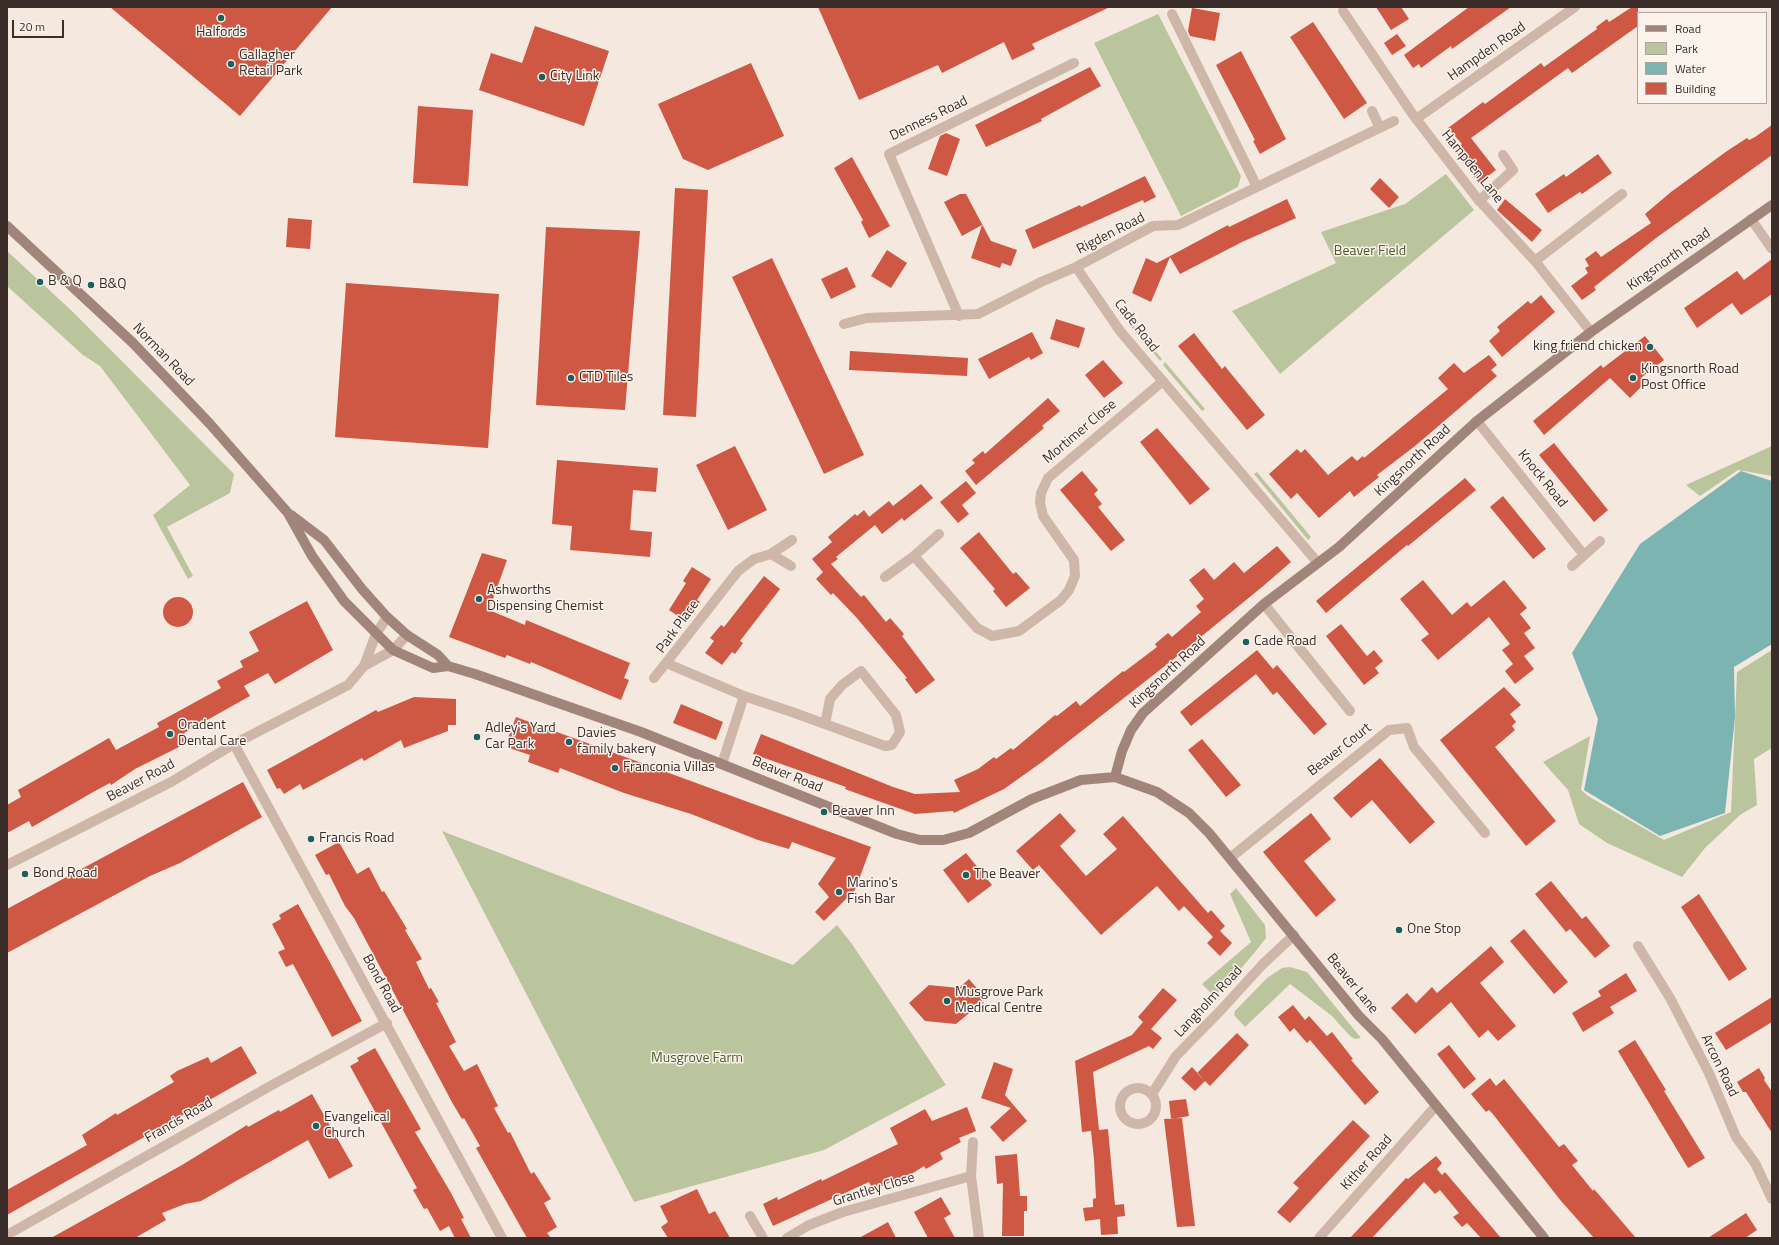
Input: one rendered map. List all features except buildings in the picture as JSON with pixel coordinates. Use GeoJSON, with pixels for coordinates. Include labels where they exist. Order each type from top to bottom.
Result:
{"type":"FeatureCollection","features":[{"type":"Feature","properties":{"kind":"main road","name":"Kingsnorth Road"},"geometry":{"type":"LineString","coordinates":[[1115,777],[1122,751],[1131,730],[1143,713],[1264,604],[1339,547],[1477,421],[1591,332],[1772,205]]}},
{"type":"Feature","properties":{"kind":"main road","name":"Norman Road"},"geometry":{"type":"LineString","coordinates":[[7,226],[132,343],[210,424],[288,513],[324,540],[362,589],[387,618]]}},
{"type":"Feature","properties":{"kind":"main road","name":"Norman Road"},"geometry":{"type":"LineString","coordinates":[[288,513],[312,556],[344,601],[376,634]]}},
{"type":"Feature","properties":{"kind":"main road","name":"Beaver Road"},"geometry":{"type":"LineString","coordinates":[[387,618],[407,635],[438,654],[448,666]]}},
{"type":"Feature","properties":{"kind":"main road","name":"Beaver Road"},"geometry":{"type":"LineString","coordinates":[[376,634],[393,650],[433,668],[448,666],[500,682],[641,732],[897,834],[920,840],[942,840],[969,833],[1032,799],[1081,780],[1115,777]]}},
{"type":"Feature","properties":{"kind":"main road","name":"Beaver Lane"},"geometry":{"type":"LineString","coordinates":[[1115,777],[1157,792],[1189,813],[1209,833],[1544,1238]]}},
{"type":"Feature","properties":{"kind":"street","name":"Hampden Road"},"geometry":{"type":"LineString","coordinates":[[1416,119],[1575,7]]}},
{"type":"Feature","properties":{"kind":"street","name":"Hampden Lane"},"geometry":{"type":"LineString","coordinates":[[1343,11],[1416,119],[1446,158],[1479,200],[1535,261],[1591,332]]}},
{"type":"Feature","properties":{"kind":"street"},"geometry":{"type":"LineString","coordinates":[[1172,14],[1257,187]]}},
{"type":"Feature","properties":{"kind":"street","name":"Denness Road"},"geometry":{"type":"LineString","coordinates":[[958,316],[889,154],[1074,63]]}},
{"type":"Feature","properties":{"kind":"street"},"geometry":{"type":"LineString","coordinates":[[1372,111],[1380,128]]}},
{"type":"Feature","properties":{"kind":"street","name":"Rigden Road"},"geometry":{"type":"LineString","coordinates":[[844,324],[867,318],[958,316],[978,314],[1041,282],[1076,267],[1153,226],[1178,225],[1394,120]]}},
{"type":"Feature","properties":{"kind":"street"},"geometry":{"type":"LineString","coordinates":[[1479,200],[1512,170],[1504,155]]}},
{"type":"Feature","properties":{"kind":"street"},"geometry":{"type":"LineString","coordinates":[[1535,261],[1622,194]]}},
{"type":"Feature","properties":{"kind":"street"},"geometry":{"type":"LineString","coordinates":[[1751,219],[1772,249]]}},
{"type":"Feature","properties":{"kind":"street","name":"Cade Road"},"geometry":{"type":"LineString","coordinates":[[1076,267],[1120,331],[1318,563]]}},
{"type":"Feature","properties":{"kind":"street","name":"Mortimer Close"},"geometry":{"type":"LineString","coordinates":[[914,556],[977,628],[992,636],[1019,631],[1061,600],[1069,590],[1075,576],[1074,560],[1043,516],[1040,502],[1041,493],[1048,478],[1163,381]]}},
{"type":"Feature","properties":{"kind":"street","name":"Knock Road"},"geometry":{"type":"LineString","coordinates":[[1477,421],[1584,555]]}},
{"type":"Feature","properties":{"kind":"street"},"geometry":{"type":"LineString","coordinates":[[885,577],[914,556],[939,534]]}},
{"type":"Feature","properties":{"kind":"street","name":"Park Place"},"geometry":{"type":"LineString","coordinates":[[792,540],[771,554],[754,559],[738,572],[666,663],[744,696],[885,746],[892,745],[900,732],[896,716],[861,671],[842,685],[830,699],[825,724]]}},
{"type":"Feature","properties":{"kind":"street"},"geometry":{"type":"LineString","coordinates":[[1572,566],[1600,540]]}},
{"type":"Feature","properties":{"kind":"street"},"geometry":{"type":"LineString","coordinates":[[771,554],[791,566]]}},
{"type":"Feature","properties":{"kind":"street"},"geometry":{"type":"LineString","coordinates":[[1264,604],[1350,711]]}},
{"type":"Feature","properties":{"kind":"street"},"geometry":{"type":"LineString","coordinates":[[376,634],[387,618]]}},
{"type":"Feature","properties":{"kind":"street","name":"Beaver Road"},"geometry":{"type":"LineString","coordinates":[[7,865],[171,782],[234,744],[348,685],[364,666],[376,634]]}},
{"type":"Feature","properties":{"kind":"street"},"geometry":{"type":"LineString","coordinates":[[393,650],[407,635]]}},
{"type":"Feature","properties":{"kind":"street","name":"Beaver Road"},"geometry":{"type":"LineString","coordinates":[[364,666],[393,650]]}},
{"type":"Feature","properties":{"kind":"street"},"geometry":{"type":"LineString","coordinates":[[654,678],[666,663]]}},
{"type":"Feature","properties":{"kind":"street"},"geometry":{"type":"LineString","coordinates":[[722,764],[744,696]]}},
{"type":"Feature","properties":{"kind":"street","name":"Beaver Court"},"geometry":{"type":"LineString","coordinates":[[1230,858],[1389,730],[1407,728],[1414,748],[1486,833]]}},
{"type":"Feature","properties":{"kind":"street","name":"Bond Road"},"geometry":{"type":"LineString","coordinates":[[234,744],[387,1023],[502,1238]]}},
{"type":"Feature","properties":{"kind":"street","name":"Langholm Road"},"geometry":{"type":"LineString","coordinates":[[1152,1094],[1176,1056],[1218,1014],[1262,965],[1294,935]]}},
{"type":"Feature","properties":{"kind":"street","name":"Arcon Road"},"geometry":{"type":"LineString","coordinates":[[1638,946],[1670,998],[1709,1073],[1736,1137],[1755,1163],[1772,1199]]}},
{"type":"Feature","properties":{"kind":"street","name":"Francis Road"},"geometry":{"type":"LineString","coordinates":[[7,1235],[272,1084],[387,1023]]}},
{"type":"Feature","properties":{"kind":"street","name":"Kither Road"},"geometry":{"type":"LineString","coordinates":[[1319,1238],[1436,1107]]}},
{"type":"Feature","properties":{"kind":"street"},"geometry":{"type":"LineString","coordinates":[[973,1142],[971,1176],[979,1238]]}},
{"type":"Feature","properties":{"kind":"street","name":"Grantley Close"},"geometry":{"type":"LineString","coordinates":[[787,1238],[809,1225],[843,1212],[971,1176]]}},
{"type":"Feature","properties":{"kind":"street"},"geometry":{"type":"LineString","coordinates":[[750,1216],[763,1238]]}},
{"type":"Feature","properties":{"kind":"green space"},"geometry":{"type":"Polygon","coordinates":[[[1158,14],[1241,176],[1238,187],[1181,216],[1094,43],[1158,14]]]}},
{"type":"Feature","properties":{"kind":"green space","name":"Beaver Field"},"geometry":{"type":"Polygon","coordinates":[[[1446,174],[1474,210],[1280,374],[1232,311],[1336,263],[1321,232],[1405,204],[1446,174]]]}},
{"type":"Feature","properties":{"kind":"green space"},"geometry":{"type":"Polygon","coordinates":[[[7,251],[73,312],[234,474],[230,493],[167,527],[193,576],[188,579],[153,515],[190,485],[100,366],[83,355],[7,286],[7,251]]]}},
{"type":"Feature","properties":{"kind":"green space"},"geometry":{"type":"Polygon","coordinates":[[[1124,315],[1162,359],[1160,361],[1123,316],[1124,315]]]}},
{"type":"Feature","properties":{"kind":"green space"},"geometry":{"type":"Polygon","coordinates":[[[1165,362],[1205,409],[1202,411],[1163,365],[1165,362]]]}},
{"type":"Feature","properties":{"kind":"green space"},"geometry":{"type":"Polygon","coordinates":[[[1772,446],[1772,476],[1738,470],[1700,496],[1686,485],[1772,446]]]}},
{"type":"Feature","properties":{"kind":"green space"},"geometry":{"type":"Polygon","coordinates":[[[1257,472],[1311,537],[1308,540],[1254,474],[1257,472]]]}},
{"type":"Feature","properties":{"kind":"green space"},"geometry":{"type":"Polygon","coordinates":[[[1772,650],[1772,748],[1754,759],[1757,805],[1740,815],[1705,848],[1682,877],[1607,843],[1579,824],[1568,790],[1543,762],[1590,736],[1581,790],[1588,796],[1664,840],[1731,812],[1737,672],[1772,650]]]}},
{"type":"Feature","properties":{"kind":"green space","name":"Musgrove Farm"},"geometry":{"type":"Polygon","coordinates":[[[442,831],[793,965],[837,925],[852,944],[946,1085],[824,1150],[634,1202],[442,831]]]}},
{"type":"Feature","properties":{"kind":"green space"},"geometry":{"type":"Polygon","coordinates":[[[1236,888],[1265,925],[1266,938],[1225,987],[1217,993],[1211,993],[1202,984],[1251,942],[1230,894],[1236,888]]]}},
{"type":"Feature","properties":{"kind":"green space"},"geometry":{"type":"Polygon","coordinates":[[[1290,967],[1307,972],[1361,1038],[1355,1039],[1350,1036],[1332,1016],[1290,984],[1245,1027],[1234,1015],[1235,1011],[1267,978],[1282,968],[1290,967]]]}},
{"type":"Feature","properties":{"kind":"water"},"geometry":{"type":"Polygon","coordinates":[[[1741,471],[1772,481],[1772,644],[1734,667],[1735,717],[1725,813],[1660,836],[1584,790],[1598,719],[1572,653],[1640,544],[1741,471]]]}},
{"type":"Feature","properties":{"kind":"place","name":"Halfords"},"geometry":{"type":"Point","coordinates":[221,18]}},
{"type":"Feature","properties":{"kind":"place","name":"Gallagher Retail Park"},"geometry":{"type":"Point","coordinates":[231,64]}},
{"type":"Feature","properties":{"kind":"place","name":"City Link"},"geometry":{"type":"Point","coordinates":[542,77]}},
{"type":"Feature","properties":{"kind":"place","name":"B & Q"},"geometry":{"type":"Point","coordinates":[40,282]}},
{"type":"Feature","properties":{"kind":"place","name":"B&Q"},"geometry":{"type":"Point","coordinates":[91,285]}},
{"type":"Feature","properties":{"kind":"place","name":"king friend chicken"},"geometry":{"type":"Point","coordinates":[1650,347]}},
{"type":"Feature","properties":{"kind":"place","name":"CTD Tiles"},"geometry":{"type":"Point","coordinates":[571,378]}},
{"type":"Feature","properties":{"kind":"place","name":"Kingsnorth Road Post Office"},"geometry":{"type":"Point","coordinates":[1633,378]}},
{"type":"Feature","properties":{"kind":"place","name":"Ashworths Dispensing Chemist"},"geometry":{"type":"Point","coordinates":[479,599]}},
{"type":"Feature","properties":{"kind":"place","name":"Cade Road"},"geometry":{"type":"Point","coordinates":[1246,642]}},
{"type":"Feature","properties":{"kind":"place","name":"Oradent Dental Care"},"geometry":{"type":"Point","coordinates":[170,734]}},
{"type":"Feature","properties":{"kind":"place","name":"Adley's Yard Car Park"},"geometry":{"type":"Point","coordinates":[477,737]}},
{"type":"Feature","properties":{"kind":"place","name":"Davies family bakery"},"geometry":{"type":"Point","coordinates":[569,742]}},
{"type":"Feature","properties":{"kind":"place","name":"Franconia Villas"},"geometry":{"type":"Point","coordinates":[615,768]}},
{"type":"Feature","properties":{"kind":"place","name":"Beaver Inn"},"geometry":{"type":"Point","coordinates":[824,812]}},
{"type":"Feature","properties":{"kind":"place","name":"Francis Road"},"geometry":{"type":"Point","coordinates":[311,839]}},
{"type":"Feature","properties":{"kind":"place","name":"Bond Road"},"geometry":{"type":"Point","coordinates":[25,874]}},
{"type":"Feature","properties":{"kind":"place","name":"The Beaver"},"geometry":{"type":"Point","coordinates":[966,875]}},
{"type":"Feature","properties":{"kind":"place","name":"Marino's Fish Bar"},"geometry":{"type":"Point","coordinates":[839,892]}},
{"type":"Feature","properties":{"kind":"place","name":"One Stop"},"geometry":{"type":"Point","coordinates":[1399,930]}},
{"type":"Feature","properties":{"kind":"place","name":"Musgrove Park Medical Centre"},"geometry":{"type":"Point","coordinates":[947,1001]}},
{"type":"Feature","properties":{"kind":"place","name":"Evangelical Church"},"geometry":{"type":"Point","coordinates":[316,1126]}}]}
